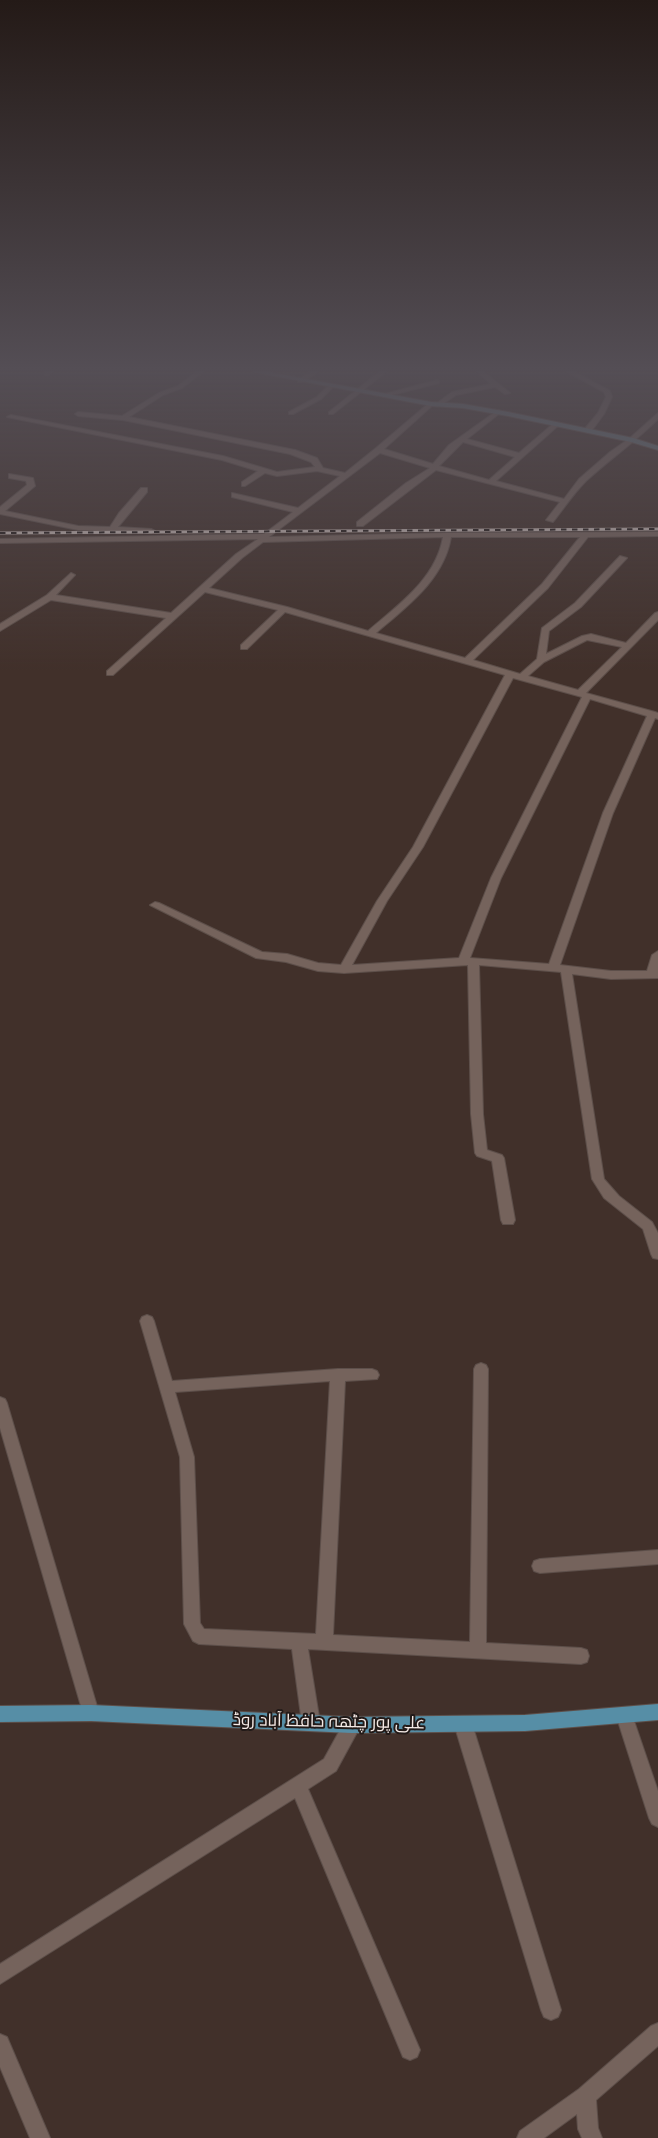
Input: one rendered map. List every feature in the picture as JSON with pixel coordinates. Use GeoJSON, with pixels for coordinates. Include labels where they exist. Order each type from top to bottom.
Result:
{"type":"FeatureCollection","features":[{"type":"Feature","properties":{"kind":"main road","name":"علی پور چٹھہ حافظ آباد روڈ"},"geometry":{"type":"LineString","coordinates":[[0,1714],[91,1713],[352,1725],[525,1723],[658,1712]]}},
{"type":"Feature","properties":{"kind":"street"},"geometry":{"type":"LineString","coordinates":[[245,484],[261,472]]}},
{"type":"Feature","properties":{"kind":"street"},"geometry":{"type":"LineString","coordinates":[[268,472],[284,474],[294,472]]}},
{"type":"Feature","properties":{"kind":"street"},"geometry":{"type":"LineString","coordinates":[[330,472],[345,475]]}},
{"type":"Feature","properties":{"kind":"street"},"geometry":{"type":"LineString","coordinates":[[110,673],[171,616],[204,589],[239,556],[349,472]]}},
{"type":"Feature","properties":{"kind":"street"},"geometry":{"type":"LineString","coordinates":[[360,524],[409,485],[430,472]]}},
{"type":"Feature","properties":{"kind":"street"},"geometry":{"type":"LineString","coordinates":[[453,472],[564,501]]}},
{"type":"Feature","properties":{"kind":"street"},"geometry":{"type":"LineString","coordinates":[[491,482],[502,472]]}},
{"type":"Feature","properties":{"kind":"street"},"geometry":{"type":"LineString","coordinates":[[550,520],[564,501],[592,472]]}},
{"type":"Feature","properties":{"kind":"street"},"geometry":{"type":"LineString","coordinates":[[0,511],[31,486],[30,480],[12,476]]}},
{"type":"Feature","properties":{"kind":"street"},"geometry":{"type":"LineString","coordinates":[[113,529],[122,515],[144,490]]}},
{"type":"Feature","properties":{"kind":"street"},"geometry":{"type":"LineString","coordinates":[[235,495],[299,511]]}},
{"type":"Feature","properties":{"kind":"street"},"geometry":{"type":"LineString","coordinates":[[0,511],[78,528],[149,530],[160,538]]}},
{"type":"Feature","properties":{"kind":"street"},"geometry":{"type":"LineString","coordinates":[[466,662],[524,609],[576,549],[586,534]]}},
{"type":"Feature","properties":{"kind":"street"},"geometry":{"type":"LineString","coordinates":[[0,541],[160,538],[658,534]]}},
{"type":"Feature","properties":{"kind":"street"},"geometry":{"type":"LineString","coordinates":[[369,634],[409,599],[426,580],[442,556],[448,535]]}},
{"type":"Feature","properties":{"kind":"street"},"geometry":{"type":"LineString","coordinates":[[541,660],[545,630],[578,605],[623,558]]}},
{"type":"Feature","properties":{"kind":"street"},"geometry":{"type":"LineString","coordinates":[[0,628],[50,597],[71,575]]}},
{"type":"Feature","properties":{"kind":"street"},"geometry":{"type":"LineString","coordinates":[[204,589],[284,609],[510,675],[655,715],[608,813],[553,968]]}},
{"type":"Feature","properties":{"kind":"street"},"geometry":{"type":"LineString","coordinates":[[50,597],[171,616]]}},
{"type":"Feature","properties":{"kind":"street"},"geometry":{"type":"LineString","coordinates":[[244,647],[284,609]]}},
{"type":"Feature","properties":{"kind":"street"},"geometry":{"type":"LineString","coordinates":[[508,1220],[498,1158],[481,1153],[476,1114],[468,961],[496,878],[584,695],[658,615]]}},
{"type":"Feature","properties":{"kind":"street"},"geometry":{"type":"LineString","coordinates":[[521,678],[541,660],[591,637],[629,646]]}},
{"type":"Feature","properties":{"kind":"street"},"geometry":{"type":"LineString","coordinates":[[344,969],[382,901],[418,846],[510,675]]}},
{"type":"Feature","properties":{"kind":"street"},"geometry":{"type":"LineString","coordinates":[[155,905],[260,954],[288,958],[318,967],[344,969],[468,961],[566,969],[611,975],[654,974],[658,955]]}},
{"type":"Feature","properties":{"kind":"street"},"geometry":{"type":"LineString","coordinates":[[566,969],[598,1178],[605,1192],[615,1203],[647,1224],[658,1254]]}},
{"type":"Feature","properties":{"kind":"street"},"geometry":{"type":"LineString","coordinates":[[147,1321],[187,1457],[192,1624],[199,1636],[581,1656]]}},
{"type":"Feature","properties":{"kind":"street"},"geometry":{"type":"LineString","coordinates":[[478,1651],[481,1369]]}},
{"type":"Feature","properties":{"kind":"street"},"geometry":{"type":"LineString","coordinates":[[167,1387],[338,1375],[372,1375]]}},
{"type":"Feature","properties":{"kind":"street"},"geometry":{"type":"LineString","coordinates":[[324,1642],[338,1375]]}},
{"type":"Feature","properties":{"kind":"street"},"geometry":{"type":"LineString","coordinates":[[0,1403],[91,1713]]}},
{"type":"Feature","properties":{"kind":"street"},"geometry":{"type":"LineString","coordinates":[[540,1566],[658,1557]]}},
{"type":"Feature","properties":{"kind":"street"},"geometry":{"type":"LineString","coordinates":[[299,1642],[311,1723]]}},
{"type":"Feature","properties":{"kind":"street"},"geometry":{"type":"LineString","coordinates":[[624,1715],[658,1818]]}},
{"type":"Feature","properties":{"kind":"street"},"geometry":{"type":"LineString","coordinates":[[463,1724],[551,2010]]}},
{"type":"Feature","properties":{"kind":"street"},"geometry":{"type":"LineString","coordinates":[[0,1975],[330,1765],[352,1725]]}},
{"type":"Feature","properties":{"kind":"street"},"geometry":{"type":"LineString","coordinates":[[298,1784],[410,2050]]}},
{"type":"Feature","properties":{"kind":"street"},"geometry":{"type":"LineString","coordinates":[[527,2138],[586,2096],[658,2033]]}},
{"type":"Feature","properties":{"kind":"street"},"geometry":{"type":"LineString","coordinates":[[0,2044],[40,2138]]}},
{"type":"Feature","properties":{"kind":"street"},"geometry":{"type":"LineString","coordinates":[[586,2096],[588,2129],[592,2138]]}},
{"type":"Feature","properties":{"kind":"railway"},"geometry":{"type":"LineString","coordinates":[[0,533],[658,529]]}}]}
